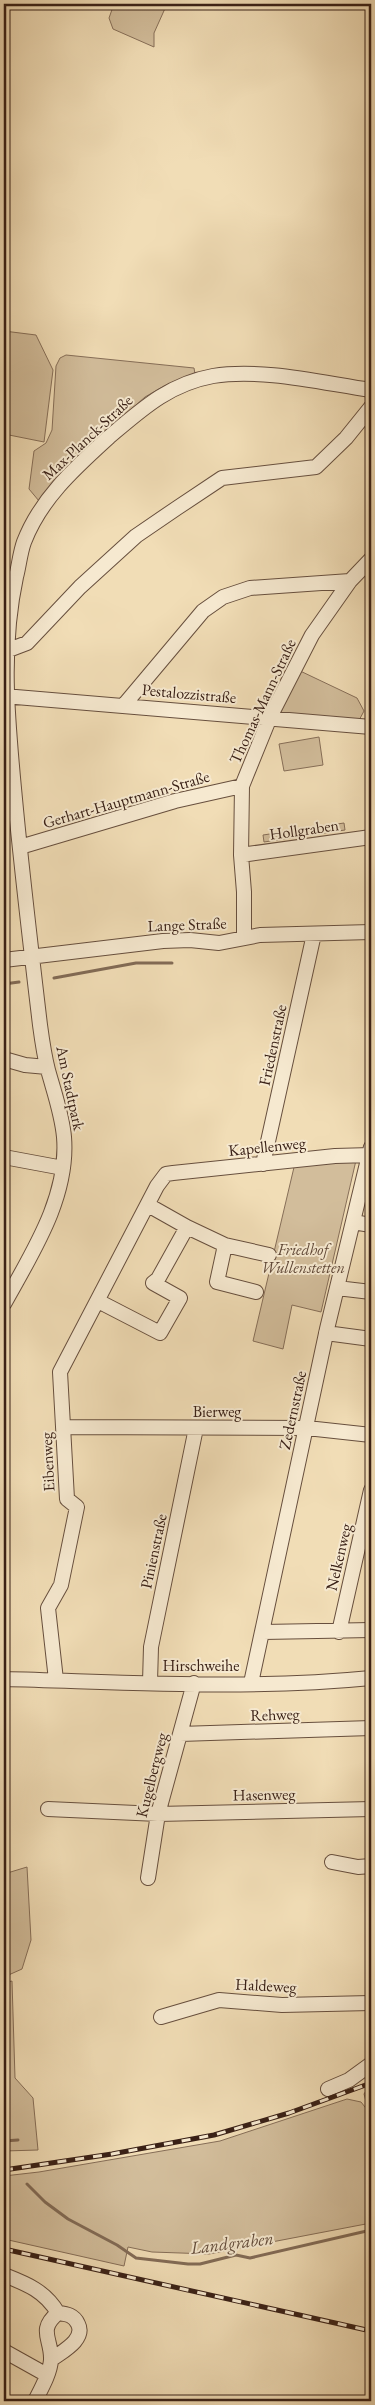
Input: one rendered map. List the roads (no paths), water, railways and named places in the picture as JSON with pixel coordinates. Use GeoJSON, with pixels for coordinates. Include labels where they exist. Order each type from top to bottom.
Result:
{"type":"FeatureCollection","features":[{"type":"Feature","properties":{"kind":"street","name":"Max-Planck-Straße"},"geometry":{"type":"LineString","coordinates":[[32,958],[5,696],[9,609],[24,543],[39,513],[54,490],[80,463],[139,411],[168,390],[213,376],[256,374],[371,390]]}},
{"type":"Feature","properties":{"kind":"street"},"geometry":{"type":"LineString","coordinates":[[6,651],[27,644],[80,587],[136,536],[177,508],[222,478],[316,467],[346,438],[371,407]]}},
{"type":"Feature","properties":{"kind":"street","name":"Thomas-Mann-Straße"},"geometry":{"type":"LineString","coordinates":[[244,938],[244,892],[241,855],[242,786],[270,717],[312,636],[350,580],[371,560]]}},
{"type":"Feature","properties":{"kind":"street"},"geometry":{"type":"LineString","coordinates":[[124,705],[202,611],[223,597],[250,588],[350,580]]}},
{"type":"Feature","properties":{"kind":"street","name":"Pestalozzistraße"},"geometry":{"type":"LineString","coordinates":[[5,696],[371,727]]}},
{"type":"Feature","properties":{"kind":"street","name":"Gerhart-Hauptmann-Straße"},"geometry":{"type":"LineString","coordinates":[[20,847],[175,801],[242,786]]}},
{"type":"Feature","properties":{"kind":"street","name":"Hollgraben"},"geometry":{"type":"LineString","coordinates":[[241,855],[371,837]]}},
{"type":"Feature","properties":{"kind":"street","name":"Lange Straße"},"geometry":{"type":"LineString","coordinates":[[4,960],[163,941],[190,940],[219,943],[244,938],[371,932]]}},
{"type":"Feature","properties":{"kind":"street","name":"Friedenstraße"},"geometry":{"type":"LineString","coordinates":[[263,1164],[314,934]]}},
{"type":"Feature","properties":{"kind":"street","name":"Am Stadtpark"},"geometry":{"type":"LineString","coordinates":[[5,1300],[41,1236],[56,1199],[63,1168],[63,1130],[47,1067],[32,958]]}},
{"type":"Feature","properties":{"kind":"street"},"geometry":{"type":"LineString","coordinates":[[4,1059],[25,1065],[47,1067]]}},
{"type":"Feature","properties":{"kind":"street","name":"Kapellenweg"},"geometry":{"type":"LineString","coordinates":[[166,1174],[371,1152]]}},
{"type":"Feature","properties":{"kind":"street","name":"Zedernstraße"},"geometry":{"type":"LineString","coordinates":[[251,1682],[326,1333],[371,1152]]}},
{"type":"Feature","properties":{"kind":"street"},"geometry":{"type":"LineString","coordinates":[[4,1157],[63,1168]]}},
{"type":"Feature","properties":{"kind":"street","name":"Eibenweg"},"geometry":{"type":"LineString","coordinates":[[56,1680],[48,1608],[61,1585],[77,1507],[67,1499],[60,1372],[157,1186],[166,1174]]}},
{"type":"Feature","properties":{"kind":"street"},"geometry":{"type":"LineString","coordinates":[[148,1205],[224,1246],[269,1255]]}},
{"type":"Feature","properties":{"kind":"street"},"geometry":{"type":"LineString","coordinates":[[353,1222],[371,1224]]}},
{"type":"Feature","properties":{"kind":"street"},"geometry":{"type":"LineString","coordinates":[[98,1301],[160,1333],[180,1298],[152,1283],[158,1279],[187,1227]]}},
{"type":"Feature","properties":{"kind":"street"},"geometry":{"type":"LineString","coordinates":[[224,1246],[217,1282],[256,1292]]}},
{"type":"Feature","properties":{"kind":"street"},"geometry":{"type":"LineString","coordinates":[[337,1288],[371,1292]]}},
{"type":"Feature","properties":{"kind":"street"},"geometry":{"type":"LineString","coordinates":[[326,1333],[371,1339]]}},
{"type":"Feature","properties":{"kind":"street","name":"Bierweg"},"geometry":{"type":"LineString","coordinates":[[63,1427],[307,1428],[371,1435]]}},
{"type":"Feature","properties":{"kind":"street","name":"Pinienstraße"},"geometry":{"type":"LineString","coordinates":[[150,1682],[151,1647],[196,1428]]}},
{"type":"Feature","properties":{"kind":"street","name":"Nelkenweg"},"geometry":{"type":"LineString","coordinates":[[338,1632],[371,1490]]}},
{"type":"Feature","properties":{"kind":"street"},"geometry":{"type":"LineString","coordinates":[[263,1632],[371,1630]]}},
{"type":"Feature","properties":{"kind":"street","name":"Hirschweihe"},"geometry":{"type":"LineString","coordinates":[[4,1678],[194,1683],[319,1683],[371,1678]]}},
{"type":"Feature","properties":{"kind":"street","name":"Kugelbergweg"},"geometry":{"type":"LineString","coordinates":[[148,1878],[158,1814],[194,1683]]}},
{"type":"Feature","properties":{"kind":"street","name":"Rehweg"},"geometry":{"type":"LineString","coordinates":[[180,1734],[371,1728]]}},
{"type":"Feature","properties":{"kind":"street","name":"Hasenweg"},"geometry":{"type":"LineString","coordinates":[[48,1808],[158,1814],[371,1809]]}},
{"type":"Feature","properties":{"kind":"street"},"geometry":{"type":"LineString","coordinates":[[332,1862],[358,1867],[371,1866]]}},
{"type":"Feature","properties":{"kind":"street","name":"Haldeweg"},"geometry":{"type":"LineString","coordinates":[[161,2016],[219,2000],[282,2005],[371,2004]]}},
{"type":"Feature","properties":{"kind":"street"},"geometry":{"type":"LineString","coordinates":[[328,2089],[348,2080],[371,2064]]}},
{"type":"Feature","properties":{"kind":"street"},"geometry":{"type":"LineString","coordinates":[[4,2275],[50,2299],[58,2313]]}},
{"type":"Feature","properties":{"kind":"street"},"geometry":{"type":"LineString","coordinates":[[35,2401],[47,2375],[51,2360],[46,2328],[51,2319],[58,2313],[69,2314],[76,2319],[80,2328],[74,2342],[51,2360]]}},
{"type":"Feature","properties":{"kind":"street"},"geometry":{"type":"LineString","coordinates":[[4,2351],[47,2375]]}},
{"type":"Feature","properties":{"kind":"waterway"},"geometry":{"type":"LineString","coordinates":[[54,978],[136,963],[172,963]]}},
{"type":"Feature","properties":{"kind":"waterway"},"geometry":{"type":"LineString","coordinates":[[4,984],[19,982]]}},
{"type":"Feature","properties":{"kind":"waterway","name":"Landgraben"},"geometry":{"type":"LineString","coordinates":[[4,2141],[18,2140]]}},
{"type":"Feature","properties":{"kind":"waterway","name":"Landgraben"},"geometry":{"type":"LineString","coordinates":[[27,2184],[45,2202],[68,2219],[117,2245],[136,2258],[200,2264],[236,2255],[250,2258],[371,2230]]}},
{"type":"Feature","properties":{"kind":"railway"},"geometry":{"type":"LineString","coordinates":[[4,2170],[112,2154],[214,2135],[289,2113],[371,2083]]}},
{"type":"Feature","properties":{"kind":"railway"},"geometry":{"type":"LineString","coordinates":[[4,2249],[371,2331]]}},
{"type":"Feature","properties":{"kind":"park label","name":"Friedhof Wullenstetten"},"geometry":{"type":"Point","coordinates":[303,1258]}}]}
